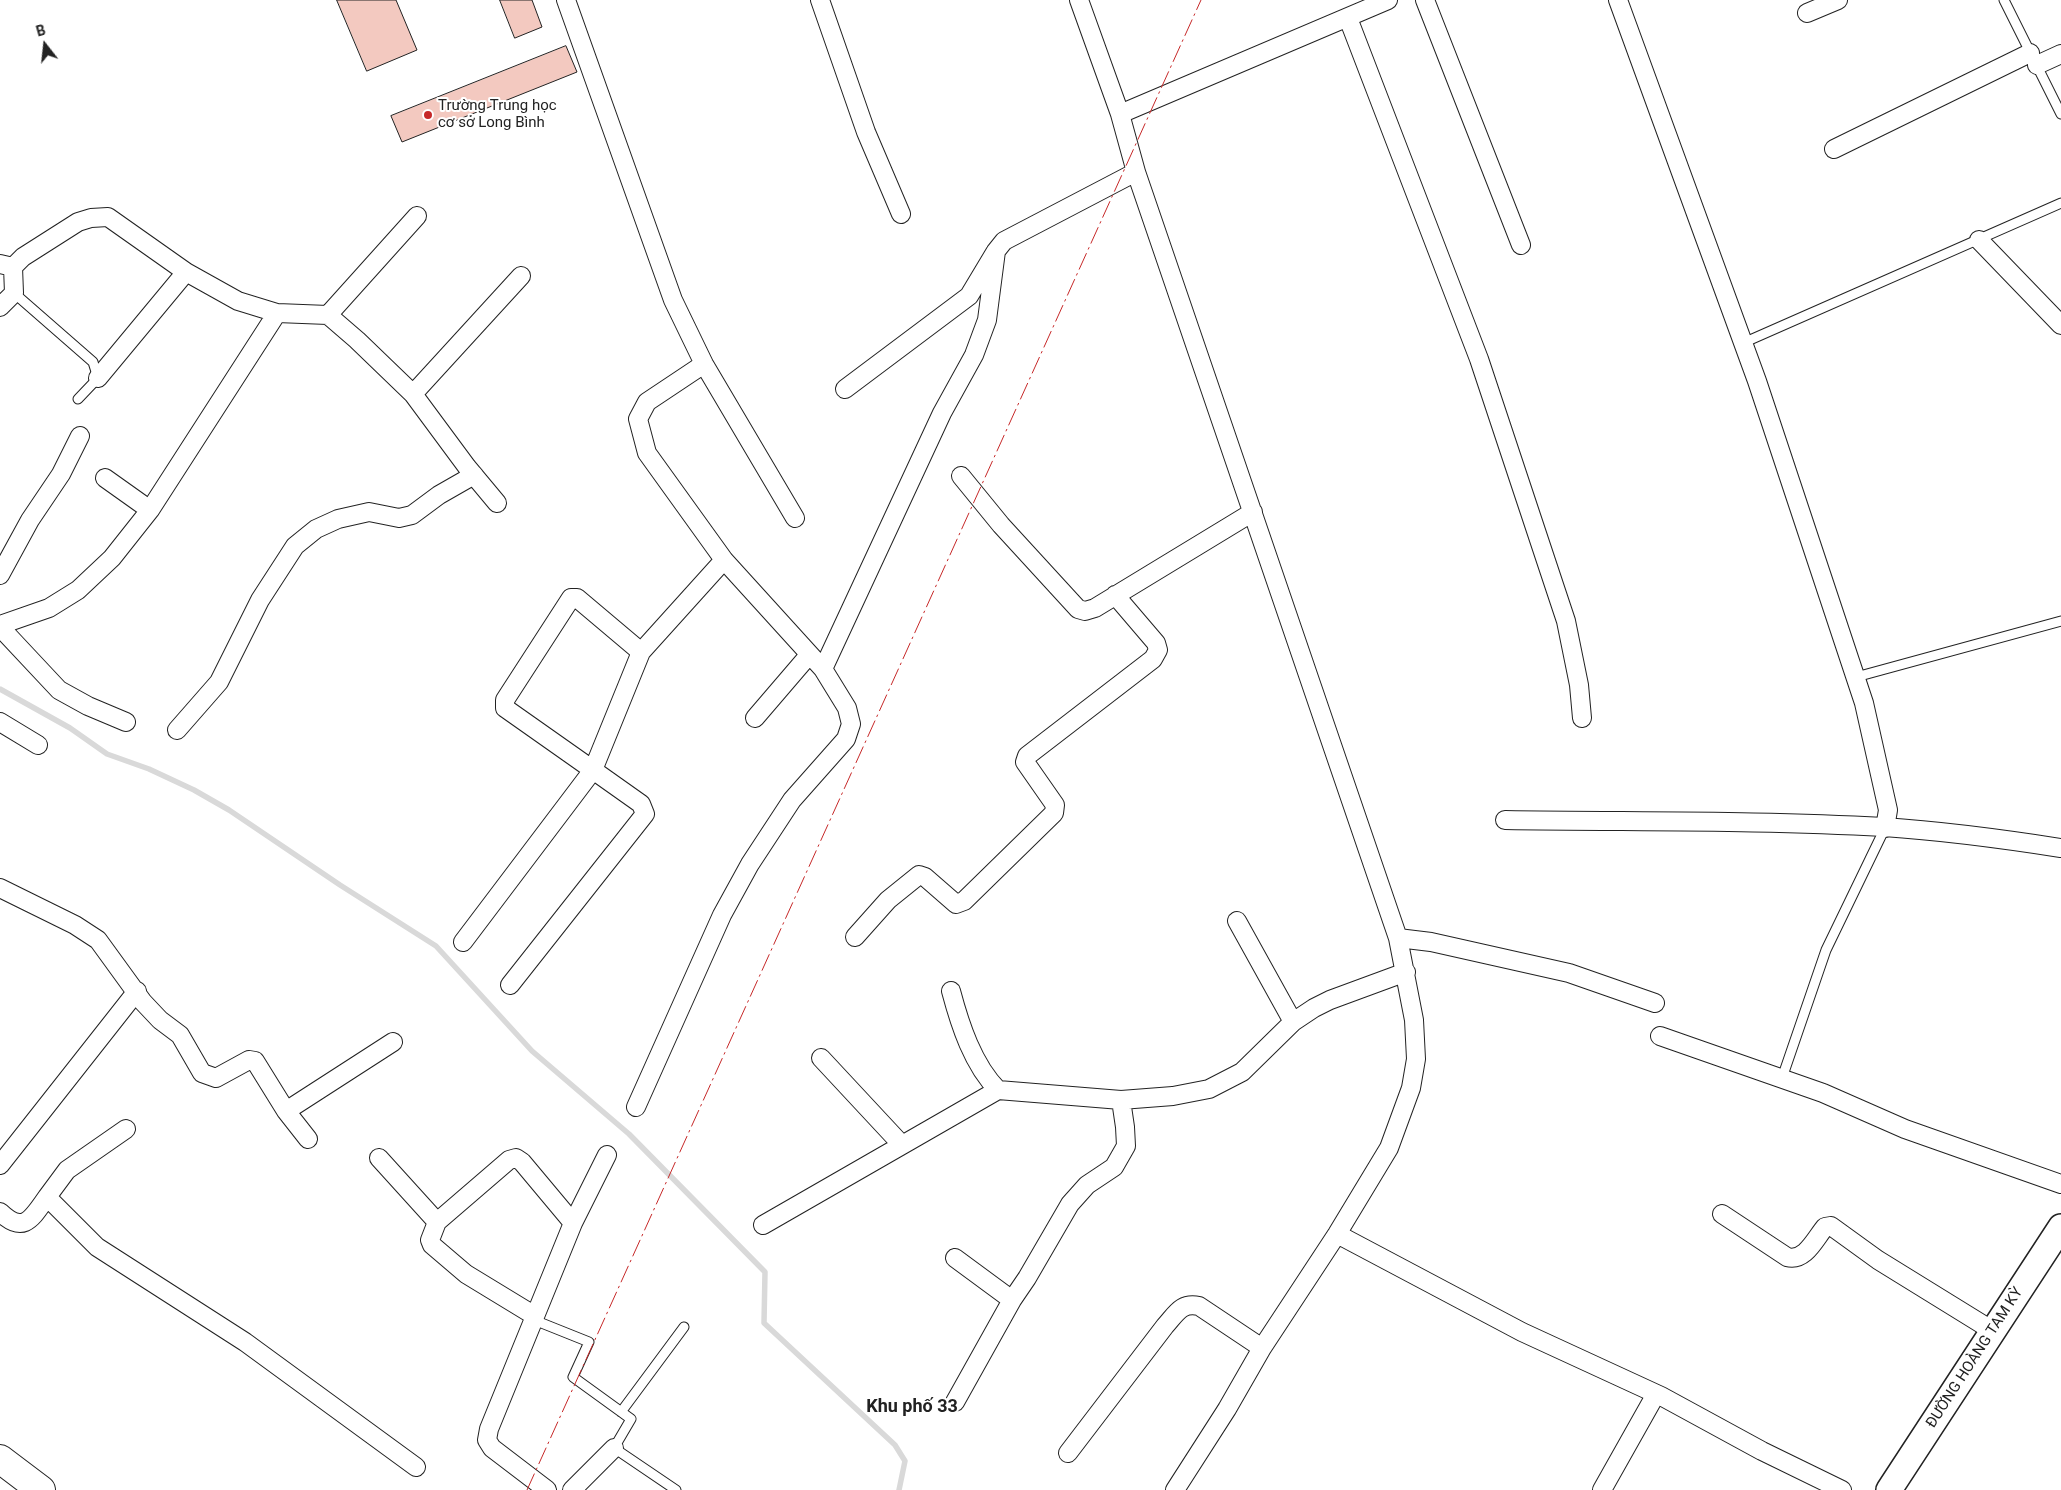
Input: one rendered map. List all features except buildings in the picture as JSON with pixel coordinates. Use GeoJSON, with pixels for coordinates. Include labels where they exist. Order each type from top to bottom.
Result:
{"type":"FeatureCollection","features":[{"type":"Feature","properties":{"kind":"main road"},"geometry":{"type":"LineString","coordinates":[[0,1459],[41,1490]]}},
{"type":"Feature","properties":{"kind":"street"},"geometry":{"type":"LineString","coordinates":[[566,0],[673,300],[704,364],[795,518]]}},
{"type":"Feature","properties":{"kind":"street"},"geometry":{"type":"LineString","coordinates":[[820,0],[866,132],[901,214]]}},
{"type":"Feature","properties":{"kind":"street"},"geometry":{"type":"LineString","coordinates":[[1079,0],[1120,114],[1136,172],[1398,938],[1414,1020],[1416,1059],[1411,1088],[1389,1148],[1337,1234],[1262,1348],[1227,1409],[1175,1490]]}},
{"type":"Feature","properties":{"kind":"street"},"geometry":{"type":"LineString","coordinates":[[1120,114],[1348,18],[1366,4],[1388,0]]}},
{"type":"Feature","properties":{"kind":"street"},"geometry":{"type":"LineString","coordinates":[[1425,0],[1521,246]]}},
{"type":"Feature","properties":{"kind":"street"},"geometry":{"type":"LineString","coordinates":[[1618,0],[1744,343],[1856,677],[1864,703],[1888,810],[1885,828]]}},
{"type":"Feature","properties":{"kind":"street"},"geometry":{"type":"LineString","coordinates":[[1807,13],[1838,0]]}},
{"type":"Feature","properties":{"kind":"street"},"geometry":{"type":"LineString","coordinates":[[1348,18],[1479,359],[1566,620],[1579,685],[1582,718]]}},
{"type":"Feature","properties":{"kind":"street"},"geometry":{"type":"LineString","coordinates":[[1834,149],[2034,59],[2061,54]]}},
{"type":"Feature","properties":{"kind":"street"},"geometry":{"type":"LineString","coordinates":[[845,389],[970,296],[996,251],[1004,241],[1136,172]]}},
{"type":"Feature","properties":{"kind":"street"},"geometry":{"type":"LineString","coordinates":[[328,315],[417,216]]}},
{"type":"Feature","properties":{"kind":"street"},"geometry":{"type":"LineString","coordinates":[[0,307],[14,293],[6,265],[23,257],[78,222],[91,218],[108,217],[186,272],[238,301],[277,313],[328,315],[413,394],[497,503]]}},
{"type":"Feature","properties":{"kind":"street"},"geometry":{"type":"LineString","coordinates":[[1979,240],[2061,325]]}},
{"type":"Feature","properties":{"kind":"street"},"geometry":{"type":"LineString","coordinates":[[822,669],[942,413],[974,356],[987,320],[996,251]]}},
{"type":"Feature","properties":{"kind":"street"},"geometry":{"type":"LineString","coordinates":[[98,378],[186,272]]}},
{"type":"Feature","properties":{"kind":"street"},"geometry":{"type":"LineString","coordinates":[[413,394],[521,276]]}},
{"type":"Feature","properties":{"kind":"street"},"geometry":{"type":"LineString","coordinates":[[126,722],[88,706],[59,690],[0,626],[49,608],[78,590],[112,558],[150,510],[277,313]]}},
{"type":"Feature","properties":{"kind":"street"},"geometry":{"type":"LineString","coordinates":[[636,1107],[722,915],[750,864],[792,800],[846,739],[851,724],[847,708],[822,669],[724,560],[646,453],[638,419],[648,402],[704,364]]}},
{"type":"Feature","properties":{"kind":"street"},"geometry":{"type":"LineString","coordinates":[[0,576],[26,528],[65,466],[80,436]]}},
{"type":"Feature","properties":{"kind":"street"},"geometry":{"type":"LineString","coordinates":[[176,730],[219,682],[260,600],[295,546],[316,529],[338,518],[370,512],[399,518],[412,514],[439,495],[474,475]]}},
{"type":"Feature","properties":{"kind":"street"},"geometry":{"type":"LineString","coordinates":[[960,476],[1001,525],[1078,609],[1085,610],[1095,608],[1253,512]]}},
{"type":"Feature","properties":{"kind":"street"},"geometry":{"type":"LineString","coordinates":[[105,478],[150,510]]}},
{"type":"Feature","properties":{"kind":"street"},"geometry":{"type":"LineString","coordinates":[[463,942],[592,770],[641,652],[724,560]]}},
{"type":"Feature","properties":{"kind":"street"},"geometry":{"type":"LineString","coordinates":[[855,937],[888,900],[919,875],[925,876],[956,904],[964,900],[1054,813],[1055,805],[1024,762],[1027,756],[1153,659],[1158,650],[1156,643],[1115,595]]}},
{"type":"Feature","properties":{"kind":"street"},"geometry":{"type":"LineString","coordinates":[[510,986],[645,814],[641,804],[505,708],[505,700],[571,598],[577,598],[641,652]]}},
{"type":"Feature","properties":{"kind":"street"},"geometry":{"type":"LineString","coordinates":[[755,718],[809,655]]}},
{"type":"Feature","properties":{"kind":"street"},"geometry":{"type":"LineString","coordinates":[[0,722],[38,745]]}},
{"type":"Feature","properties":{"kind":"street"},"geometry":{"type":"LineString","coordinates":[[1505,820],[1885,828],[2007,840],[2061,848]]}},
{"type":"Feature","properties":{"kind":"street"},"geometry":{"type":"LineString","coordinates":[[0,888],[75,925],[98,940],[137,991],[143,1002],[160,1020],[180,1035],[202,1073],[216,1078],[249,1060],[254,1061],[286,1111],[308,1139]]}},
{"type":"Feature","properties":{"kind":"street"},"geometry":{"type":"LineString","coordinates":[[1237,921],[1293,1022]]}},
{"type":"Feature","properties":{"kind":"street"},"geometry":{"type":"LineString","coordinates":[[1398,938],[1431,942],[1570,973],[1655,1003]]}},
{"type":"Feature","properties":{"kind":"street"},"geometry":{"type":"LineString","coordinates":[[763,1225],[998,1090],[1121,1100],[1173,1096],[1209,1089],[1242,1072],[1293,1022],[1330,1000],[1406,972]]}},
{"type":"Feature","properties":{"kind":"street"},"geometry":{"type":"LineString","coordinates":[[0,1165],[137,991]]}},
{"type":"Feature","properties":{"kind":"street"},"geometry":{"type":"LineString","coordinates":[[951,992],[958,1017],[974,1054],[991,1083],[998,1090]]}},
{"type":"Feature","properties":{"kind":"street"},"geometry":{"type":"LineString","coordinates":[[1660,1036],[1823,1093],[1905,1128],[2061,1184]]}},
{"type":"Feature","properties":{"kind":"street"},"geometry":{"type":"LineString","coordinates":[[286,1111],[393,1042]]}},
{"type":"Feature","properties":{"kind":"street"},"geometry":{"type":"LineString","coordinates":[[821,1058],[902,1145]]}},
{"type":"Feature","properties":{"kind":"street"},"geometry":{"type":"LineString","coordinates":[[955,1402],[1012,1300],[1070,1204],[1087,1185],[1114,1167],[1126,1146],[1121,1100]]}},
{"type":"Feature","properties":{"kind":"street"},"geometry":{"type":"LineString","coordinates":[[0,1212],[10,1221],[18,1224],[26,1222],[35,1214],[67,1170],[126,1129]]}},
{"type":"Feature","properties":{"kind":"street"},"geometry":{"type":"LineString","coordinates":[[547,1490],[492,1448],[487,1440],[489,1429],[573,1224],[607,1156]]}},
{"type":"Feature","properties":{"kind":"street"},"geometry":{"type":"LineString","coordinates":[[379,1158],[437,1222]]}},
{"type":"Feature","properties":{"kind":"street"},"geometry":{"type":"LineString","coordinates":[[534,1318],[466,1274],[432,1245],[430,1240],[437,1222],[509,1160],[516,1158],[522,1162],[573,1224]]}},
{"type":"Feature","properties":{"kind":"street"},"geometry":{"type":"LineString","coordinates":[[48,1197],[97,1247],[245,1342],[416,1467]]}},
{"type":"Feature","properties":{"kind":"street"},"geometry":{"type":"LineString","coordinates":[[1722,1214],[1787,1257],[1793,1259],[1800,1257],[1826,1227],[1831,1226],[1878,1260],[1993,1331]]}},
{"type":"Feature","properties":{"kind":"street","name":"ĐƯỜNG HOÀNG TAM KỲ"},"geometry":{"type":"LineString","coordinates":[[1889,1490],[2061,1227]]}},
{"type":"Feature","properties":{"kind":"street"},"geometry":{"type":"LineString","coordinates":[[1337,1234],[1522,1332],[1656,1394],[1762,1451],[1842,1490]]}},
{"type":"Feature","properties":{"kind":"street"},"geometry":{"type":"LineString","coordinates":[[955,1258],[1012,1300]]}},
{"type":"Feature","properties":{"kind":"street"},"geometry":{"type":"LineString","coordinates":[[1068,1454],[1165,1326],[1181,1308],[1189,1304],[1199,1306],[1262,1348]]}},
{"type":"Feature","properties":{"kind":"street"},"geometry":{"type":"LineString","coordinates":[[1602,1490],[1656,1394]]}},
{"type":"Feature","properties":{"kind":"street"},"geometry":{"type":"LineString","coordinates":[[572,1490],[614,1448]]}},
{"type":"Feature","properties":{"kind":"lane"},"geometry":{"type":"LineString","coordinates":[[2004,0],[2061,114]]}},
{"type":"Feature","properties":{"kind":"lane"},"geometry":{"type":"LineString","coordinates":[[1744,343],[2061,203]]}},
{"type":"Feature","properties":{"kind":"lane"},"geometry":{"type":"LineString","coordinates":[[14,293],[93,362],[98,378],[78,399]]}},
{"type":"Feature","properties":{"kind":"lane"},"geometry":{"type":"LineString","coordinates":[[1856,677],[2061,621]]}},
{"type":"Feature","properties":{"kind":"lane"},"geometry":{"type":"LineString","coordinates":[[1782,1078],[1826,950],[1885,828]]}},
{"type":"Feature","properties":{"kind":"lane"},"geometry":{"type":"LineString","coordinates":[[534,1318],[589,1342],[574,1377],[631,1419],[614,1448],[676,1490]]}},
{"type":"Feature","properties":{"kind":"lane"},"geometry":{"type":"LineString","coordinates":[[621,1412],[684,1327]]}},
{"type":"Feature","properties":{"kind":"waterway"},"geometry":{"type":"LineString","coordinates":[[0,689],[70,728],[107,754],[149,769],[194,790],[229,810],[340,885],[436,946],[532,1051],[629,1134],[765,1272],[764,1323],[895,1445],[905,1461],[899,1490]]}},
{"type":"Feature","properties":{"kind":"power"},"geometry":{"type":"LineString","coordinates":[[527,1490],[1201,0]]}},
{"type":"Feature","properties":{"kind":"place","name":"Trường Trung học cơ sở Long Bình"},"geometry":{"type":"Point","coordinates":[428,115]}},
{"type":"Feature","properties":{"kind":"district","name":"Khu phố 33"},"geometry":{"type":"Point","coordinates":[912,1407]}}]}
